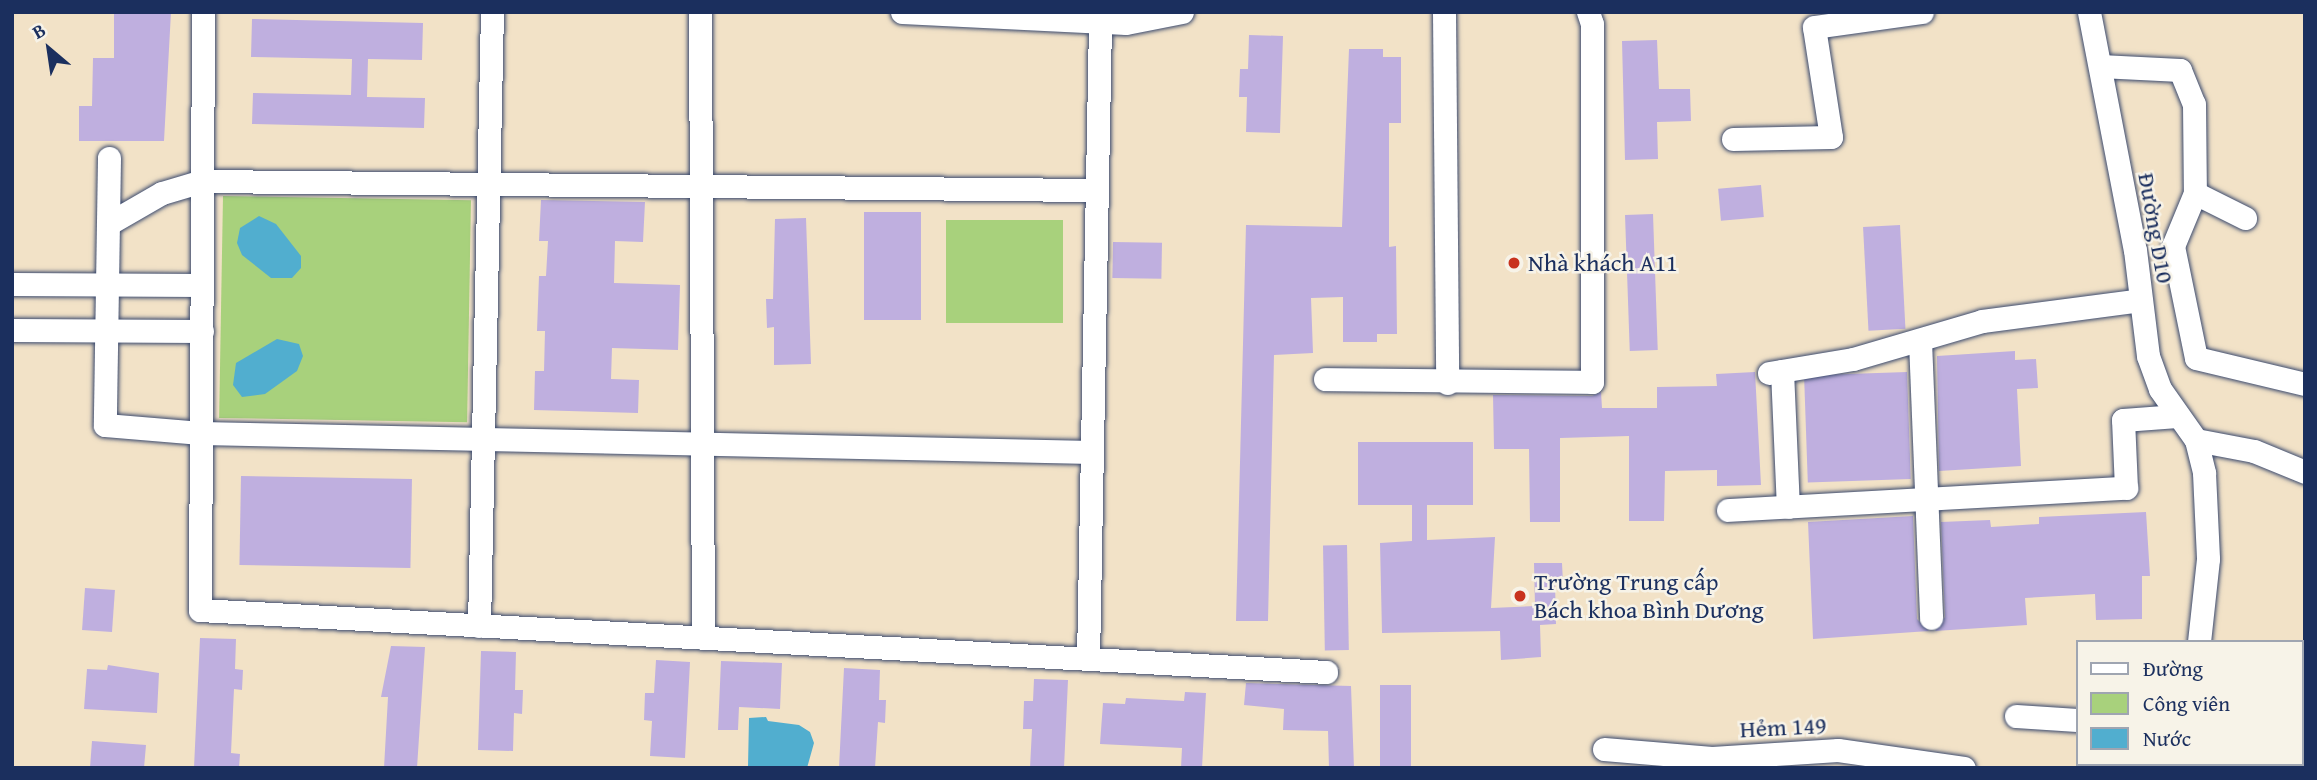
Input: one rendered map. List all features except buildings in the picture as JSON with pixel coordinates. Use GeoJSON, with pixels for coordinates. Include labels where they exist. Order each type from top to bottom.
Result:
{"type":"FeatureCollection","features":[{"type":"Feature","properties":{"kind":"street"},"geometry":{"type":"LineString","coordinates":[[203,12],[200,610],[1326,672]]}},
{"type":"Feature","properties":{"kind":"street"},"geometry":{"type":"LineString","coordinates":[[480,626],[492,12]]}},
{"type":"Feature","properties":{"kind":"street"},"geometry":{"type":"LineString","coordinates":[[700,12],[703,638]]}},
{"type":"Feature","properties":{"kind":"street"},"geometry":{"type":"LineString","coordinates":[[902,12],[1100,22],[1142,22],[1182,12]]}},
{"type":"Feature","properties":{"kind":"street"},"geometry":{"type":"LineString","coordinates":[[1444,12],[1447,383]]}},
{"type":"Feature","properties":{"kind":"street"},"geometry":{"type":"LineString","coordinates":[[1325,379],[1447,383],[1592,382],[1592,24],[1588,12]]}},
{"type":"Feature","properties":{"kind":"street","name":"Đường D10"},"geometry":{"type":"LineString","coordinates":[[2089,12],[2151,370],[2177,416],[2196,440]]}},
{"type":"Feature","properties":{"kind":"street"},"geometry":{"type":"LineString","coordinates":[[1733,139],[1831,137],[1814,27],[1914,14]]}},
{"type":"Feature","properties":{"kind":"street"},"geometry":{"type":"LineString","coordinates":[[1088,659],[1100,22]]}},
{"type":"Feature","properties":{"kind":"street"},"geometry":{"type":"LineString","coordinates":[[2100,66],[2180,70],[2194,104],[2195,193],[2174,246],[2196,358],[2305,384]]}},
{"type":"Feature","properties":{"kind":"street"},"geometry":{"type":"LineString","coordinates":[[109,158],[105,425],[201,433],[1092,452]]}},
{"type":"Feature","properties":{"kind":"street"},"geometry":{"type":"LineString","coordinates":[[108,224],[162,193],[202,181],[1097,190]]}},
{"type":"Feature","properties":{"kind":"street"},"geometry":{"type":"LineString","coordinates":[[2195,193],[2245,218]]}},
{"type":"Feature","properties":{"kind":"street"},"geometry":{"type":"LineString","coordinates":[[12,284],[202,285]]}},
{"type":"Feature","properties":{"kind":"street"},"geometry":{"type":"LineString","coordinates":[[1788,507],[1776,372],[1820,366],[1920,341],[1982,321],[2141,300]]}},
{"type":"Feature","properties":{"kind":"street"},"geometry":{"type":"LineString","coordinates":[[12,330],[202,331]]}},
{"type":"Feature","properties":{"kind":"street"},"geometry":{"type":"LineString","coordinates":[[1920,341],[1930,618]]}},
{"type":"Feature","properties":{"kind":"street"},"geometry":{"type":"LineString","coordinates":[[1728,510],[2126,488],[2123,420],[2177,416]]}},
{"type":"Feature","properties":{"kind":"street"},"geometry":{"type":"LineString","coordinates":[[2199,640],[2205,614],[2208,530],[2196,440],[2254,450],[2305,472]]}},
{"type":"Feature","properties":{"kind":"street"},"geometry":{"type":"LineString","coordinates":[[2016,716],[2076,720]]}},
{"type":"Feature","properties":{"kind":"street","name":"Hẻm 149"},"geometry":{"type":"LineString","coordinates":[[1604,749],[1712,758],[1838,750],[1964,768]]}},
{"type":"Feature","properties":{"kind":"green space"},"geometry":{"type":"Polygon","coordinates":[[[223,196],[471,200],[467,422],[219,418],[223,196]]]}},
{"type":"Feature","properties":{"kind":"green space"},"geometry":{"type":"Polygon","coordinates":[[[946,220],[1063,220],[1063,323],[946,323],[946,220]]]}},
{"type":"Feature","properties":{"kind":"water"},"geometry":{"type":"Polygon","coordinates":[[[259,216],[276,224],[301,256],[301,268],[292,278],[271,278],[242,255],[237,243],[240,228],[259,216]]]}},
{"type":"Feature","properties":{"kind":"water"},"geometry":{"type":"Polygon","coordinates":[[[277,339],[299,344],[303,356],[297,371],[265,394],[242,397],[233,385],[236,363],[277,339]]]}},
{"type":"Feature","properties":{"kind":"water"},"geometry":{"type":"Polygon","coordinates":[[[766,717],[768,721],[799,725],[810,732],[814,743],[807,768],[748,767],[749,718],[766,717]]]}},
{"type":"Feature","properties":{"kind":"place","name":"Nhà khách A11"},"geometry":{"type":"Point","coordinates":[1514,263]}},
{"type":"Feature","properties":{"kind":"place","name":"Trường Trung cấp Bách khoa Bình Dương"},"geometry":{"type":"Point","coordinates":[1520,596]}}]}
